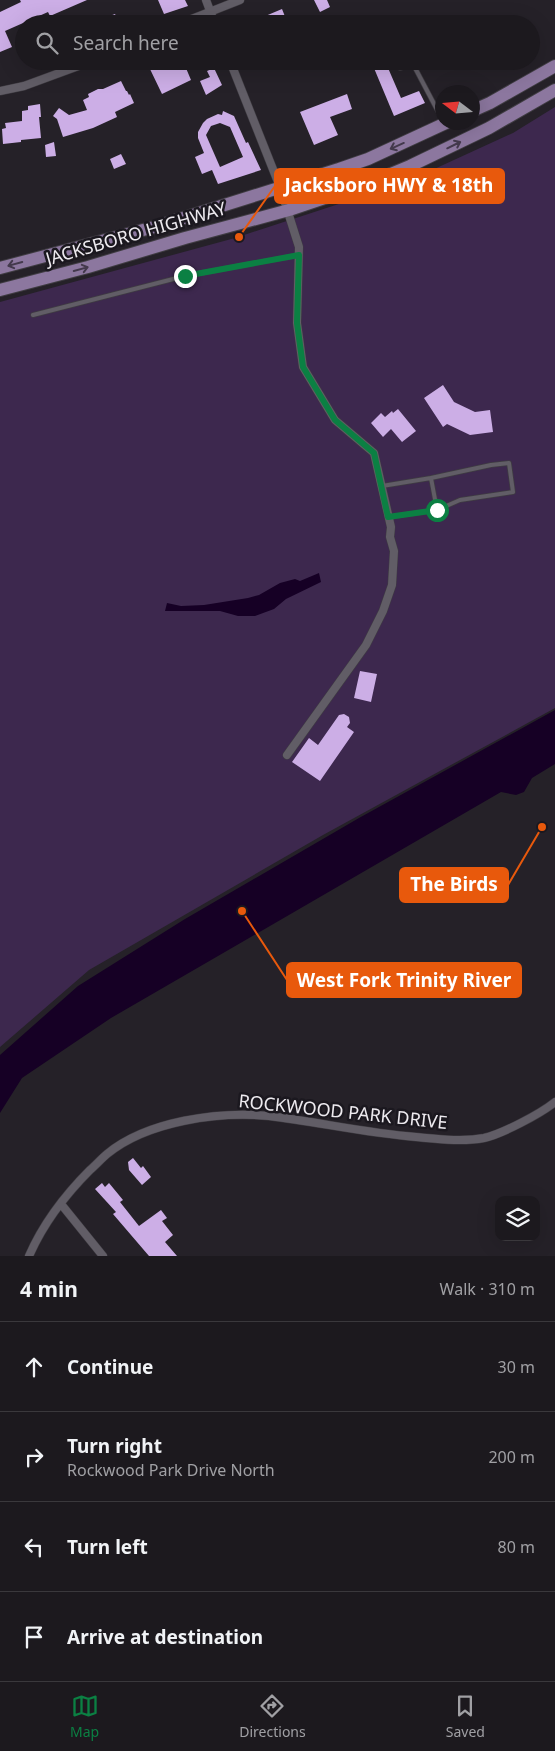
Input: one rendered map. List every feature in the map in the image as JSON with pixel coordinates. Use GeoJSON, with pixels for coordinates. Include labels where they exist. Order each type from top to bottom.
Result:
{"type":"FeatureCollection","features":[{"type":"Feature","properties":{"kind":"main road"},"geometry":{"type":"LineString","coordinates":[[480,107],[555,66]]}},
{"type":"Feature","properties":{"kind":"main road","name":"JACKSBORO HIGHWAY"},"geometry":{"type":"LineString","coordinates":[[0,290],[289,210],[369,183],[410,166],[489,128],[555,90]]}},
{"type":"Feature","properties":{"kind":"main road"},"geometry":{"type":"LineString","coordinates":[[502,96],[516,113]]}},
{"type":"Feature","properties":{"kind":"main road","name":"JACKSBORO HIGHWAY"},"geometry":{"type":"LineString","coordinates":[[0,268],[158,226],[280,188],[368,159],[435,127]]}},
{"type":"Feature","properties":{"kind":"street"},"geometry":{"type":"LineString","coordinates":[[206,0],[211,15]]}},
{"type":"Feature","properties":{"kind":"street"},"geometry":{"type":"LineString","coordinates":[[202,15],[240,0]]}},
{"type":"Feature","properties":{"kind":"street"},"geometry":{"type":"LineString","coordinates":[[0,92],[24,86],[68,70]]}},
{"type":"Feature","properties":{"kind":"street"},"geometry":{"type":"LineString","coordinates":[[234,70],[289,210],[299,247],[297,323],[303,367],[335,420],[374,453],[391,527],[390,537],[394,551],[392,585],[383,611],[366,645],[287,755]]}},
{"type":"Feature","properties":{"kind":"street","name":"ROCKWOOD PARK DRIVE"},"geometry":{"type":"LineString","coordinates":[[29,1256],[46,1223],[79,1181],[107,1154],[124,1143],[160,1127],[230,1115],[269,1116],[382,1134],[452,1140],[485,1138],[511,1128],[555,1102]]}},
{"type":"Feature","properties":{"kind":"street"},"geometry":{"type":"LineString","coordinates":[[61,1204],[103,1256]]}},
{"type":"Feature","properties":{"kind":"lane"},"geometry":{"type":"LineString","coordinates":[[416,70],[435,104]]}},
{"type":"Feature","properties":{"kind":"lane"},"geometry":{"type":"LineString","coordinates":[[33,315],[185,276],[299,255]]}},
{"type":"Feature","properties":{"kind":"lane"},"geometry":{"type":"LineString","coordinates":[[382,486],[509,463],[513,492],[460,500],[437,510],[388,517]]}},
{"type":"Feature","properties":{"kind":"lane"},"geometry":{"type":"LineString","coordinates":[[431,478],[437,510]]}},
{"type":"Feature","properties":{"kind":"shaded area"},"geometry":{"type":"Polygon","coordinates":[[[555,107],[555,708],[323,835],[89,970],[0,1047],[0,302],[235,238],[406,182],[513,133],[555,107]]]}},
{"type":"Feature","properties":{"kind":"shaded area"},"geometry":{"type":"Polygon","coordinates":[[[319,573],[321,582],[286,599],[274,609],[255,616],[238,616],[220,611],[165,611],[167,603],[181,606],[204,605],[248,598],[259,595],[280,583],[295,579],[300,581],[319,573]]]}},
{"type":"Feature","properties":{"kind":"shaded area"},"geometry":{"type":"Polygon","coordinates":[[[555,710],[555,764],[532,778],[524,792],[516,795],[501,792],[111,1018],[22,1078],[0,1113],[0,1055],[78,986],[185,919],[359,818],[555,710]]]}},
{"type":"Feature","properties":{"kind":"building"},"geometry":{"type":"Polygon","coordinates":[[[20,0],[87,0],[52,15],[50,15],[48,12],[41,15],[15,15],[15,27],[5,31],[12,47],[0,52],[0,12],[21,2],[20,0]]]}},
{"type":"Feature","properties":{"kind":"building"},"geometry":{"type":"Polygon","coordinates":[[[158,0],[185,0],[188,6],[164,14],[158,0]]]}},
{"type":"Feature","properties":{"kind":"building"},"geometry":{"type":"Polygon","coordinates":[[[314,0],[327,0],[330,7],[320,12],[314,0]]]}},
{"type":"Feature","properties":{"kind":"building"},"geometry":{"type":"Polygon","coordinates":[[[282,9],[284,15],[268,15],[282,9]]]}},
{"type":"Feature","properties":{"kind":"building"},"geometry":{"type":"Polygon","coordinates":[[[150,70],[187,70],[191,80],[162,94],[150,70]]]}},
{"type":"Feature","properties":{"kind":"building"},"geometry":{"type":"Polygon","coordinates":[[[215,70],[222,85],[206,95],[200,81],[210,77],[207,71],[215,70]]]}},
{"type":"Feature","properties":{"kind":"building"},"geometry":{"type":"Polygon","coordinates":[[[375,70],[389,70],[401,98],[419,91],[425,103],[394,116],[375,70]]]}},
{"type":"Feature","properties":{"kind":"building"},"geometry":{"type":"Polygon","coordinates":[[[121,81],[134,103],[115,112],[117,117],[93,128],[63,137],[57,119],[53,116],[59,108],[69,115],[87,110],[83,100],[89,97],[88,94],[121,81]]]}},
{"type":"Feature","properties":{"kind":"building"},"geometry":{"type":"Polygon","coordinates":[[[347,94],[352,109],[330,117],[338,135],[314,145],[300,112],[347,94]]]}},
{"type":"Feature","properties":{"kind":"building"},"geometry":{"type":"Polygon","coordinates":[[[40,104],[41,138],[3,144],[2,129],[6,128],[5,123],[22,121],[22,111],[28,110],[28,106],[40,104]]]}},
{"type":"Feature","properties":{"kind":"building"},"geometry":{"type":"Polygon","coordinates":[[[223,111],[234,116],[261,170],[218,184],[212,170],[202,174],[195,157],[204,153],[198,138],[198,132],[203,123],[218,114],[222,115],[223,111]],[[220,123],[211,126],[206,135],[220,167],[243,157],[230,127],[220,123]]]}},
{"type":"Feature","properties":{"kind":"building"},"geometry":{"type":"Polygon","coordinates":[[[54,142],[56,156],[46,157],[45,145],[54,142]]]}},
{"type":"Feature","properties":{"kind":"building"},"geometry":{"type":"Polygon","coordinates":[[[121,154],[126,164],[114,169],[110,159],[121,154]]]}},
{"type":"Feature","properties":{"kind":"building"},"geometry":{"type":"Polygon","coordinates":[[[443,385],[454,402],[475,412],[490,410],[493,432],[470,435],[447,424],[443,427],[424,398],[443,385]]]}},
{"type":"Feature","properties":{"kind":"building"},"geometry":{"type":"Polygon","coordinates":[[[398,409],[416,431],[402,442],[391,429],[383,437],[371,423],[381,413],[385,417],[398,409]]]}},
{"type":"Feature","properties":{"kind":"building"},"geometry":{"type":"Polygon","coordinates":[[[360,671],[377,674],[371,702],[354,698],[360,671]]]}},
{"type":"Feature","properties":{"kind":"building"},"geometry":{"type":"Polygon","coordinates":[[[344,714],[349,717],[350,723],[347,727],[354,732],[320,781],[292,762],[309,738],[318,745],[339,715],[344,714]]]}},
{"type":"Feature","properties":{"kind":"building"},"geometry":{"type":"Polygon","coordinates":[[[133,1158],[141,1168],[143,1166],[151,1177],[142,1185],[129,1170],[128,1162],[133,1158]]]}},
{"type":"Feature","properties":{"kind":"building"},"geometry":{"type":"Polygon","coordinates":[[[102,1183],[105,1187],[109,1183],[123,1200],[120,1202],[139,1226],[161,1210],[167,1218],[162,1221],[173,1235],[165,1242],[177,1256],[149,1256],[113,1214],[116,1212],[95,1189],[102,1183]]]}},
{"type":"Feature","properties":{"kind":"place","name":"Jacksboro HWY & 18th"},"geometry":{"type":"Point","coordinates":[239,237]}},
{"type":"Feature","properties":{"kind":"place","name":"The Birds"},"geometry":{"type":"Point","coordinates":[542,827]}},
{"type":"Feature","properties":{"kind":"place","name":"West Fork Trinity River"},"geometry":{"type":"Point","coordinates":[242,911]}},
{"type":"Feature","properties":{"kind":"route"},"geometry":{"type":"LineString","coordinates":[[185,276],[299,255],[297,323],[303,367],[335,420],[374,453],[388,517],[437,510]]}}]}
